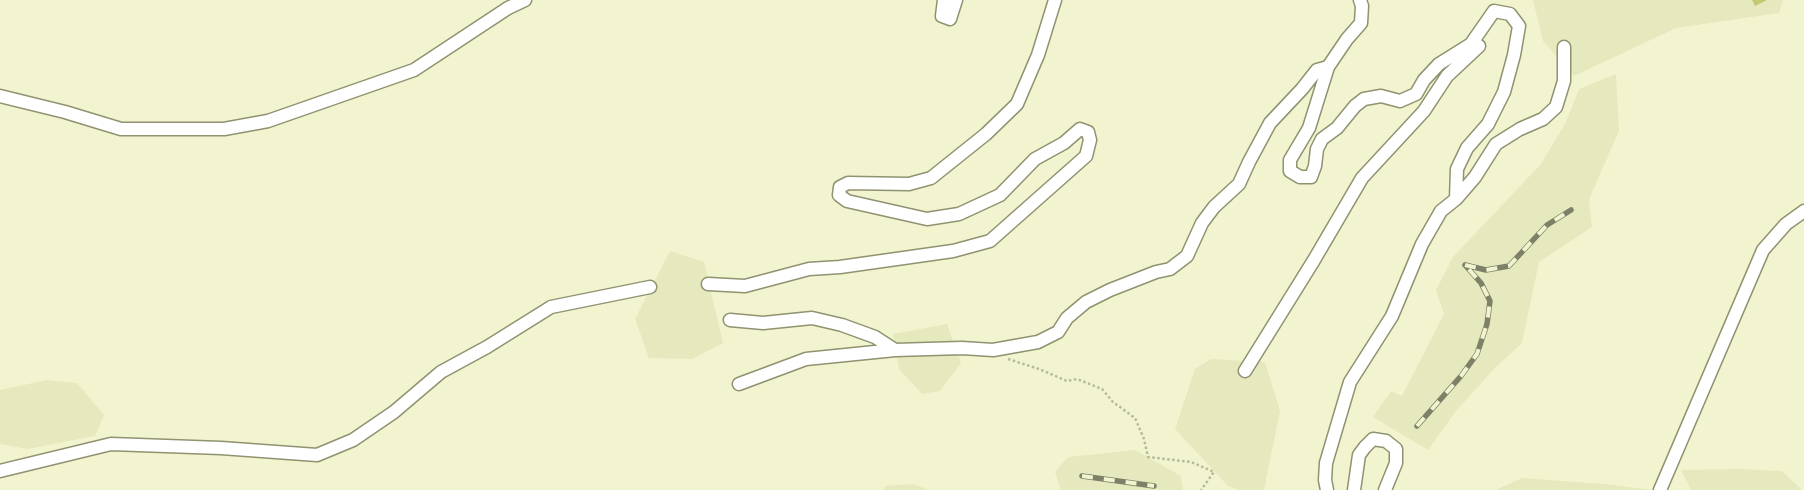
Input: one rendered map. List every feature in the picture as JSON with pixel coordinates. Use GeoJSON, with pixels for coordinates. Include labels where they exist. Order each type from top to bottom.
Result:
{"type":"FeatureCollection","features":[{"type":"Feature","properties":{"kind":"lane"},"geometry":{"type":"LineString","coordinates":[[0,96],[65,112],[121,129],[224,129],[268,121],[414,70],[508,8],[526,0]]}},
{"type":"Feature","properties":{"kind":"lane"},"geometry":{"type":"LineString","coordinates":[[944,0],[942,16],[950,19],[956,0]]}},
{"type":"Feature","properties":{"kind":"lane"},"geometry":{"type":"LineString","coordinates":[[708,284],[745,286],[809,269],[840,267],[953,251],[990,241],[1086,156],[1090,140],[1088,132],[1080,129],[1064,143],[1034,159],[1000,195],[959,214],[927,219],[847,201],[839,195],[840,187],[848,183],[909,184],[931,178],[986,134],[1017,104],[1038,55],[1055,0]]}},
{"type":"Feature","properties":{"kind":"lane"},"geometry":{"type":"LineString","coordinates":[[1360,0],[1362,6],[1361,23],[1347,39],[1328,67],[1309,128],[1290,160],[1290,171],[1300,177],[1311,177],[1315,166],[1317,149],[1322,138],[1338,128],[1355,106],[1364,99],[1381,96],[1400,101],[1416,94],[1424,80],[1439,64],[1472,44],[1494,11],[1510,14],[1519,26],[1504,92],[1488,124],[1467,148],[1457,169],[1456,198]]}},
{"type":"Feature","properties":{"kind":"lane"},"geometry":{"type":"LineString","coordinates":[[1245,371],[1362,178],[1424,111],[1447,76],[1480,45],[1486,23]]}},
{"type":"Feature","properties":{"kind":"lane"},"geometry":{"type":"LineString","coordinates":[[1327,490],[1325,480],[1326,463],[1350,382],[1392,316],[1422,244],[1441,211],[1476,177],[1496,144],[1543,119],[1556,107],[1564,81],[1564,47]]}},
{"type":"Feature","properties":{"kind":"lane"},"geometry":{"type":"LineString","coordinates":[[739,384],[806,360],[895,350],[962,348],[993,350],[1038,342],[1058,332],[1068,318],[1086,302],[1110,290],[1147,276],[1170,270],[1187,256],[1202,223],[1214,207],[1239,184],[1248,162],[1270,123],[1317,70],[1328,67]]}},
{"type":"Feature","properties":{"kind":"lane"},"geometry":{"type":"LineString","coordinates":[[1660,490],[1763,250],[1786,224],[1804,211]]}},
{"type":"Feature","properties":{"kind":"lane"},"geometry":{"type":"LineString","coordinates":[[0,471],[111,444],[221,448],[317,455],[353,440],[394,412],[441,372],[487,347],[551,307],[650,287]]}},
{"type":"Feature","properties":{"kind":"lane"},"geometry":{"type":"LineString","coordinates":[[730,320],[763,323],[812,318],[842,324],[875,337],[895,350]]}},
{"type":"Feature","properties":{"kind":"lane"},"geometry":{"type":"LineString","coordinates":[[1354,490],[1359,456],[1365,446],[1373,439],[1386,441],[1396,449],[1396,463],[1385,490]]}},
{"type":"Feature","properties":{"kind":"path"},"geometry":{"type":"LineString","coordinates":[[993,350],[1011,361],[1038,369],[1067,381],[1077,379],[1102,389],[1113,402],[1134,418],[1144,439],[1148,457],[1191,462],[1214,472],[1201,490]]}},
{"type":"Feature","properties":{"kind":"shaded area"},"geometry":{"type":"Polygon","coordinates":[[[1533,0],[1783,0],[1779,13],[1676,28],[1574,76],[1543,41],[1533,0]]]}},
{"type":"Feature","properties":{"kind":"shaded area"},"geometry":{"type":"Polygon","coordinates":[[[1616,74],[1619,131],[1589,199],[1592,227],[1539,262],[1522,343],[1495,368],[1456,411],[1428,450],[1373,417],[1391,391],[1402,396],[1444,314],[1436,290],[1453,257],[1541,164],[1566,122],[1579,89],[1616,74]]]}},
{"type":"Feature","properties":{"kind":"shaded area"},"geometry":{"type":"Polygon","coordinates":[[[670,251],[704,262],[723,343],[692,359],[649,358],[635,319],[670,251]]]}},
{"type":"Feature","properties":{"kind":"shaded area"},"geometry":{"type":"Polygon","coordinates":[[[947,324],[961,363],[940,391],[922,394],[899,369],[893,334],[947,324]]]}},
{"type":"Feature","properties":{"kind":"shaded area"},"geometry":{"type":"Polygon","coordinates":[[[1211,359],[1265,362],[1280,411],[1264,490],[1238,490],[1228,486],[1175,429],[1195,369],[1211,359]]]}},
{"type":"Feature","properties":{"kind":"shaded area"},"geometry":{"type":"Polygon","coordinates":[[[47,380],[77,383],[104,415],[95,436],[28,449],[0,444],[0,390],[47,380]]]}},
{"type":"Feature","properties":{"kind":"shaded area"},"geometry":{"type":"Polygon","coordinates":[[[1135,450],[1181,476],[1183,490],[1061,490],[1055,472],[1068,457],[1135,450]]]}},
{"type":"Feature","properties":{"kind":"shaded area"},"geometry":{"type":"Polygon","coordinates":[[[1738,469],[1782,471],[1802,490],[1691,490],[1681,470],[1738,469]]]}},
{"type":"Feature","properties":{"kind":"shaded area"},"geometry":{"type":"Polygon","coordinates":[[[1522,478],[1603,484],[1654,490],[1496,490],[1522,478]]]}},
{"type":"Feature","properties":{"kind":"shaded area"},"geometry":{"type":"Polygon","coordinates":[[[913,484],[929,490],[883,490],[886,486],[913,484]]]}},
{"type":"Feature","properties":{"kind":"building"},"geometry":{"type":"Polygon","coordinates":[[[1752,0],[1767,0],[1755,6],[1752,0]]]}},
{"type":"Feature","properties":{"kind":"railway"},"geometry":{"type":"LineString","coordinates":[[1465,265],[1486,270],[1509,266],[1547,225],[1571,210]]}},
{"type":"Feature","properties":{"kind":"railway"},"geometry":{"type":"LineString","coordinates":[[1417,426],[1461,376],[1477,354],[1487,324],[1490,301],[1481,283],[1465,265]]}},
{"type":"Feature","properties":{"kind":"railway"},"geometry":{"type":"LineString","coordinates":[[1082,476],[1154,486]]}}]}
